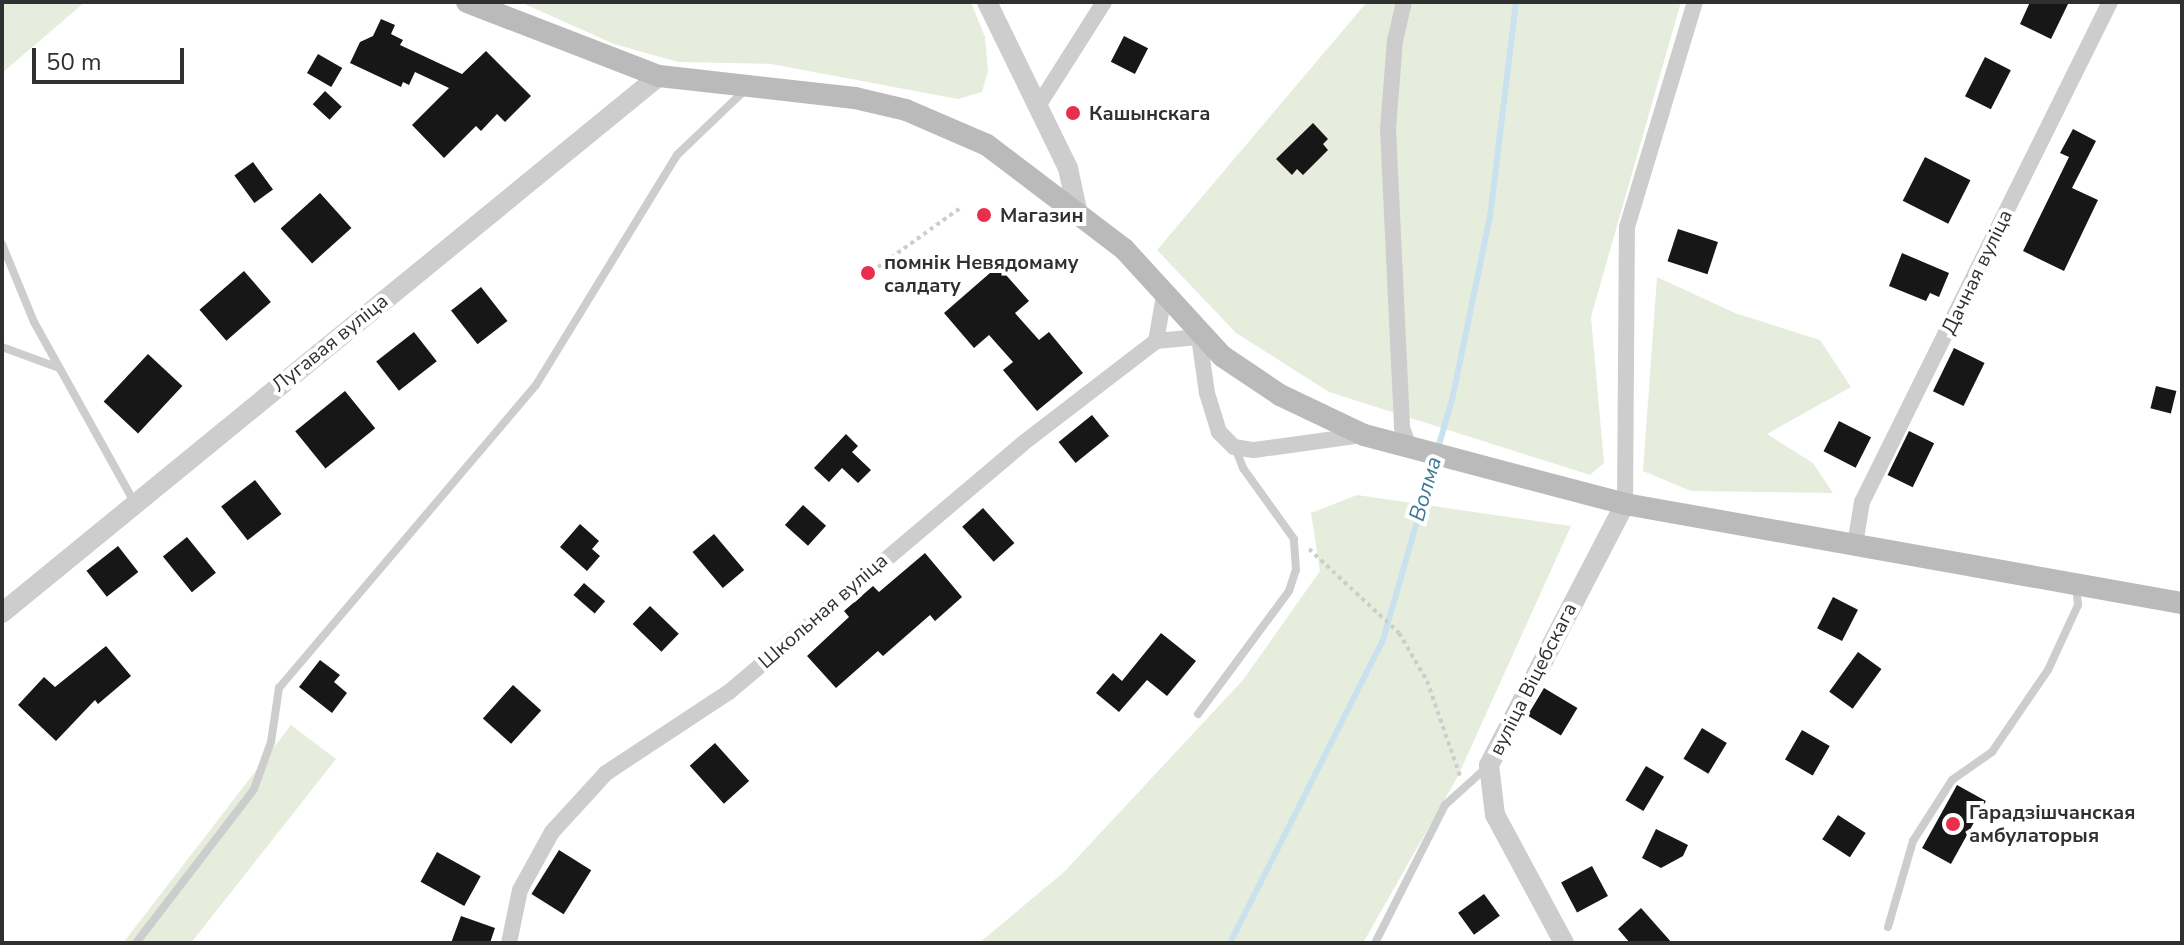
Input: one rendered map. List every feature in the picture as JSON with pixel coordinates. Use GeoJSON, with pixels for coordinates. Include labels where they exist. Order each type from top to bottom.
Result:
{"type":"FeatureCollection","features":[{"type":"Feature","properties":{"kind":"main road"},"geometry":{"type":"LineString","coordinates":[[467,2],[659,76],[747,89],[855,98],[906,110],[987,145],[1077,210],[1124,249],[1199,337],[1280,395],[1364,435],[1469,467],[1625,504],[2182,603]]}},
{"type":"Feature","properties":{"kind":"street"},"geometry":{"type":"LineString","coordinates":[[987,2],[1068,168],[1077,210]]}},
{"type":"Feature","properties":{"kind":"street"},"geometry":{"type":"LineString","coordinates":[[1038,106],[1104,2]]}},
{"type":"Feature","properties":{"kind":"street"},"geometry":{"type":"LineString","coordinates":[[1404,2],[1395,40],[1388,129],[1402,428],[1410,449]]}},
{"type":"Feature","properties":{"kind":"street"},"geometry":{"type":"LineString","coordinates":[[1625,504],[1627,227],[1695,2]]}},
{"type":"Feature","properties":{"kind":"street","name":"Дачная вуліца"},"geometry":{"type":"LineString","coordinates":[[1855,545],[1862,502],[2110,2]]}},
{"type":"Feature","properties":{"kind":"street","name":"Лугавая вуліца"},"geometry":{"type":"LineString","coordinates":[[2,613],[134,502],[659,76]]}},
{"type":"Feature","properties":{"kind":"street"},"geometry":{"type":"LineString","coordinates":[[1164,296],[1156,341],[1199,337],[1207,393],[1219,432],[1234,447],[1254,450],[1364,435]]}},
{"type":"Feature","properties":{"kind":"street","name":"Школьная вуліца"},"geometry":{"type":"LineString","coordinates":[[509,943],[520,890],[552,832],[606,773],[729,692],[987,473],[1156,341]]}},
{"type":"Feature","properties":{"kind":"street","name":"вуліца Віцебскага"},"geometry":{"type":"LineString","coordinates":[[1564,943],[1495,815],[1489,765],[1625,504]]}},
{"type":"Feature","properties":{"kind":"lane"},"geometry":{"type":"LineString","coordinates":[[136,943],[254,789],[271,742],[279,688],[536,385],[677,155],[747,89]]}},
{"type":"Feature","properties":{"kind":"lane"},"geometry":{"type":"LineString","coordinates":[[2,244],[60,368],[134,502]]}},
{"type":"Feature","properties":{"kind":"lane"},"geometry":{"type":"LineString","coordinates":[[2,347],[60,368]]}},
{"type":"Feature","properties":{"kind":"lane"},"geometry":{"type":"LineString","coordinates":[[1198,714],[1289,591],[1296,570],[1294,539],[1243,468],[1234,447]]}},
{"type":"Feature","properties":{"kind":"lane"},"geometry":{"type":"LineString","coordinates":[[1888,927],[1913,841],[1952,780],[1992,752],[2048,670],[2078,605],[2076,585]]}},
{"type":"Feature","properties":{"kind":"lane"},"geometry":{"type":"LineString","coordinates":[[1375,943],[1445,805],[1464,784],[1489,765]]}},
{"type":"Feature","properties":{"kind":"path"},"geometry":{"type":"LineString","coordinates":[[878,267],[960,208]]}},
{"type":"Feature","properties":{"kind":"path"},"geometry":{"type":"LineString","coordinates":[[1294,539],[1399,633],[1427,681],[1445,745],[1464,784]]}},
{"type":"Feature","properties":{"kind":"green space"},"geometry":{"type":"Polygon","coordinates":[[[2,2],[85,2],[2,73],[2,2]]]}},
{"type":"Feature","properties":{"kind":"green space"},"geometry":{"type":"Polygon","coordinates":[[[520,2],[971,2],[985,37],[988,71],[982,92],[958,99],[771,64],[678,62],[614,44],[520,2]]]}},
{"type":"Feature","properties":{"kind":"green space"},"geometry":{"type":"Polygon","coordinates":[[[1367,2],[1681,2],[1591,317],[1604,463],[1590,475],[1329,392],[1236,333],[1157,250],[1367,2]]]}},
{"type":"Feature","properties":{"kind":"green space"},"geometry":{"type":"Polygon","coordinates":[[[1657,277],[1735,313],[1820,340],[1851,387],[1767,434],[1813,463],[1833,493],[1691,491],[1643,471],[1657,277]]]}},
{"type":"Feature","properties":{"kind":"green space"},"geometry":{"type":"Polygon","coordinates":[[[1357,495],[1571,526],[1458,776],[1363,943],[979,943],[1064,872],[1243,680],[1320,571],[1311,513],[1357,495]]]}},
{"type":"Feature","properties":{"kind":"green space"},"geometry":{"type":"Polygon","coordinates":[[[291,725],[336,759],[191,943],[123,943],[291,725]]]}},
{"type":"Feature","properties":{"kind":"building"},"geometry":{"type":"Polygon","coordinates":[[[2030,2],[2069,2],[2051,39],[2020,24],[2030,2]]]}},
{"type":"Feature","properties":{"kind":"building"},"geometry":{"type":"Polygon","coordinates":[[[381,19],[395,25],[391,34],[403,40],[400,45],[462,74],[486,51],[531,96],[505,122],[497,114],[481,131],[476,126],[444,158],[412,125],[449,88],[415,72],[409,85],[403,82],[401,87],[350,63],[360,42],[373,36],[381,19]]]}},
{"type":"Feature","properties":{"kind":"building"},"geometry":{"type":"Polygon","coordinates":[[[1124,36],[1148,48],[1135,74],[1111,62],[1124,36]]]}},
{"type":"Feature","properties":{"kind":"building"},"geometry":{"type":"Polygon","coordinates":[[[318,54],[342,68],[331,87],[307,73],[318,54]]]}},
{"type":"Feature","properties":{"kind":"building"},"geometry":{"type":"Polygon","coordinates":[[[1985,57],[2011,70],[1991,109],[1965,96],[1985,57]]]}},
{"type":"Feature","properties":{"kind":"building"},"geometry":{"type":"Polygon","coordinates":[[[325,91],[342,107],[330,120],[313,104],[325,91]]]}},
{"type":"Feature","properties":{"kind":"building"},"geometry":{"type":"Polygon","coordinates":[[[1313,123],[1328,139],[1323,144],[1328,150],[1303,175],[1297,169],[1292,175],[1276,159],[1313,123]]]}},
{"type":"Feature","properties":{"kind":"building"},"geometry":{"type":"Polygon","coordinates":[[[2073,129],[2096,141],[2072,188],[2098,200],[2064,271],[2023,251],[2069,157],[2060,153],[2073,129]]]}},
{"type":"Feature","properties":{"kind":"building"},"geometry":{"type":"Polygon","coordinates":[[[1925,157],[1970,180],[1948,224],[1903,201],[1925,157]]]}},
{"type":"Feature","properties":{"kind":"building"},"geometry":{"type":"Polygon","coordinates":[[[253,162],[273,190],[254,203],[234,176],[253,162]]]}},
{"type":"Feature","properties":{"kind":"building"},"geometry":{"type":"Polygon","coordinates":[[[320,193],[351,228],[312,263],[281,228],[320,193]]]}},
{"type":"Feature","properties":{"kind":"building"},"geometry":{"type":"Polygon","coordinates":[[[1678,229],[1718,242],[1707,274],[1667,261],[1678,229]]]}},
{"type":"Feature","properties":{"kind":"building"},"geometry":{"type":"Polygon","coordinates":[[[1902,253],[1949,273],[1939,297],[1930,293],[1926,301],[1889,286],[1902,253]]]}},
{"type":"Feature","properties":{"kind":"building"},"geometry":{"type":"Polygon","coordinates":[[[998,266],[1029,301],[1015,313],[1039,340],[1049,332],[1083,373],[1037,411],[1003,370],[1013,362],[989,335],[974,348],[944,313],[998,266]]]}},
{"type":"Feature","properties":{"kind":"building"},"geometry":{"type":"Polygon","coordinates":[[[244,271],[271,302],[226,341],[199,310],[244,271]]]}},
{"type":"Feature","properties":{"kind":"building"},"geometry":{"type":"Polygon","coordinates":[[[481,287],[507,321],[478,344],[451,310],[481,287]]]}},
{"type":"Feature","properties":{"kind":"building"},"geometry":{"type":"Polygon","coordinates":[[[414,332],[437,361],[399,391],[376,362],[414,332]]]}},
{"type":"Feature","properties":{"kind":"building"},"geometry":{"type":"Polygon","coordinates":[[[1954,348],[1985,363],[1964,406],[1933,391],[1954,348]]]}},
{"type":"Feature","properties":{"kind":"building"},"geometry":{"type":"Polygon","coordinates":[[[148,354],[182,386],[138,434],[104,402],[148,354]]]}},
{"type":"Feature","properties":{"kind":"building"},"geometry":{"type":"Polygon","coordinates":[[[2156,386],[2176,391],[2171,413],[2150,408],[2156,386]]]}},
{"type":"Feature","properties":{"kind":"building"},"geometry":{"type":"Polygon","coordinates":[[[345,391],[375,428],[325,469],[295,431],[345,391]]]}},
{"type":"Feature","properties":{"kind":"building"},"geometry":{"type":"Polygon","coordinates":[[[1092,415],[1109,436],[1076,463],[1059,442],[1092,415]]]}},
{"type":"Feature","properties":{"kind":"building"},"geometry":{"type":"Polygon","coordinates":[[[1839,421],[1871,437],[1856,468],[1824,451],[1839,421]]]}},
{"type":"Feature","properties":{"kind":"building"},"geometry":{"type":"Polygon","coordinates":[[[1909,431],[1934,443],[1913,487],[1888,475],[1909,431]]]}},
{"type":"Feature","properties":{"kind":"building"},"geometry":{"type":"Polygon","coordinates":[[[846,434],[858,446],[852,452],[871,470],[858,483],[842,468],[829,482],[814,468],[846,434]]]}},
{"type":"Feature","properties":{"kind":"building"},"geometry":{"type":"Polygon","coordinates":[[[255,480],[281,514],[248,540],[221,506],[255,480]]]}},
{"type":"Feature","properties":{"kind":"building"},"geometry":{"type":"Polygon","coordinates":[[[803,505],[826,526],[808,546],[785,525],[803,505]]]}},
{"type":"Feature","properties":{"kind":"building"},"geometry":{"type":"Polygon","coordinates":[[[983,508],[1014,543],[994,562],[962,527],[983,508]]]}},
{"type":"Feature","properties":{"kind":"building"},"geometry":{"type":"Polygon","coordinates":[[[580,524],[599,541],[592,549],[600,556],[587,571],[560,547],[580,524]]]}},
{"type":"Feature","properties":{"kind":"building"},"geometry":{"type":"Polygon","coordinates":[[[714,534],[744,570],[723,588],[693,552],[714,534]]]}},
{"type":"Feature","properties":{"kind":"building"},"geometry":{"type":"Polygon","coordinates":[[[187,537],[216,573],[192,592],[163,557],[187,537]]]}},
{"type":"Feature","properties":{"kind":"building"},"geometry":{"type":"Polygon","coordinates":[[[118,546],[138,572],[107,597],[86,571],[118,546]]]}},
{"type":"Feature","properties":{"kind":"building"},"geometry":{"type":"Polygon","coordinates":[[[925,553],[962,597],[935,621],[930,615],[883,656],[878,651],[836,688],[807,656],[849,617],[844,611],[873,586],[879,592],[925,553]]]}},
{"type":"Feature","properties":{"kind":"building"},"geometry":{"type":"Polygon","coordinates":[[[584,583],[605,601],[595,613],[574,595],[584,583]]]}},
{"type":"Feature","properties":{"kind":"building"},"geometry":{"type":"Polygon","coordinates":[[[1833,597],[1858,610],[1842,641],[1817,628],[1833,597]]]}},
{"type":"Feature","properties":{"kind":"building"},"geometry":{"type":"Polygon","coordinates":[[[650,606],[679,634],[661,652],[633,624],[650,606]]]}},
{"type":"Feature","properties":{"kind":"building"},"geometry":{"type":"Polygon","coordinates":[[[1161,633],[1196,661],[1167,696],[1147,680],[1119,712],[1096,693],[1113,673],[1122,681],[1161,633]]]}},
{"type":"Feature","properties":{"kind":"building"},"geometry":{"type":"Polygon","coordinates":[[[106,646],[131,676],[98,704],[95,700],[56,741],[18,705],[44,677],[55,687],[106,646]]]}},
{"type":"Feature","properties":{"kind":"building"},"geometry":{"type":"Polygon","coordinates":[[[1858,652],[1881,669],[1853,709],[1829,692],[1858,652]]]}},
{"type":"Feature","properties":{"kind":"building"},"geometry":{"type":"Polygon","coordinates":[[[320,660],[340,675],[334,682],[347,693],[332,713],[299,687],[320,660]]]}},
{"type":"Feature","properties":{"kind":"building"},"geometry":{"type":"Polygon","coordinates":[[[513,685],[541,710],[511,744],[483,718],[513,685]]]}},
{"type":"Feature","properties":{"kind":"building"},"geometry":{"type":"Polygon","coordinates":[[[1544,688],[1577,708],[1561,736],[1528,715],[1544,688]]]}},
{"type":"Feature","properties":{"kind":"building"},"geometry":{"type":"Polygon","coordinates":[[[1702,728],[1727,743],[1708,774],[1683,759],[1702,728]]]}},
{"type":"Feature","properties":{"kind":"building"},"geometry":{"type":"Polygon","coordinates":[[[1802,730],[1830,746],[1813,775],[1785,759],[1802,730]]]}},
{"type":"Feature","properties":{"kind":"building"},"geometry":{"type":"Polygon","coordinates":[[[715,743],[749,781],[724,804],[690,766],[715,743]]]}},
{"type":"Feature","properties":{"kind":"building"},"geometry":{"type":"Polygon","coordinates":[[[1646,766],[1664,777],[1643,811],[1625,800],[1646,766]]]}},
{"type":"Feature","properties":{"kind":"building","name":"Гарадзішчанская амбулаторыя"},"geometry":{"type":"Polygon","coordinates":[[[1957,785],[1986,801],[1951,864],[1922,848],[1957,785]]]}},
{"type":"Feature","properties":{"kind":"building"},"geometry":{"type":"Polygon","coordinates":[[[1838,815],[1866,833],[1850,857],[1822,839],[1838,815]]]}},
{"type":"Feature","properties":{"kind":"building"},"geometry":{"type":"Polygon","coordinates":[[[1656,829],[1688,845],[1683,856],[1661,868],[1642,858],[1656,829]]]}},
{"type":"Feature","properties":{"kind":"building"},"geometry":{"type":"Polygon","coordinates":[[[559,850],[591,870],[564,914],[531,894],[559,850]]]}},
{"type":"Feature","properties":{"kind":"building"},"geometry":{"type":"Polygon","coordinates":[[[437,852],[481,876],[464,906],[421,882],[437,852]]]}},
{"type":"Feature","properties":{"kind":"building"},"geometry":{"type":"Polygon","coordinates":[[[1592,866],[1608,896],[1577,912],[1561,882],[1592,866]]]}},
{"type":"Feature","properties":{"kind":"building"},"geometry":{"type":"Polygon","coordinates":[[[1484,894],[1500,916],[1474,935],[1458,913],[1484,894]]]}},
{"type":"Feature","properties":{"kind":"building"},"geometry":{"type":"Polygon","coordinates":[[[1641,908],[1672,943],[1630,943],[1618,929],[1641,908]]]}},
{"type":"Feature","properties":{"kind":"building"},"geometry":{"type":"Polygon","coordinates":[[[461,916],[495,928],[490,943],[451,943],[461,916]]]}},
{"type":"Feature","properties":{"kind":"waterway","name":"Волма"},"geometry":{"type":"LineString","coordinates":[[1230,943],[1383,640],[1452,400],[1490,217],[1516,2]]}},
{"type":"Feature","properties":{"kind":"place","name":"Кашынскага"},"geometry":{"type":"Point","coordinates":[1073,113]}},
{"type":"Feature","properties":{"kind":"place","name":"Магазин"},"geometry":{"type":"Point","coordinates":[984,215]}},
{"type":"Feature","properties":{"kind":"place","name":"помнік Невядомаму салдату"},"geometry":{"type":"Point","coordinates":[868,273]}},
{"type":"Feature","properties":{"kind":"place","name":"Гарадзішчанская амбулаторыя"},"geometry":{"type":"Point","coordinates":[1953,824]}}]}
